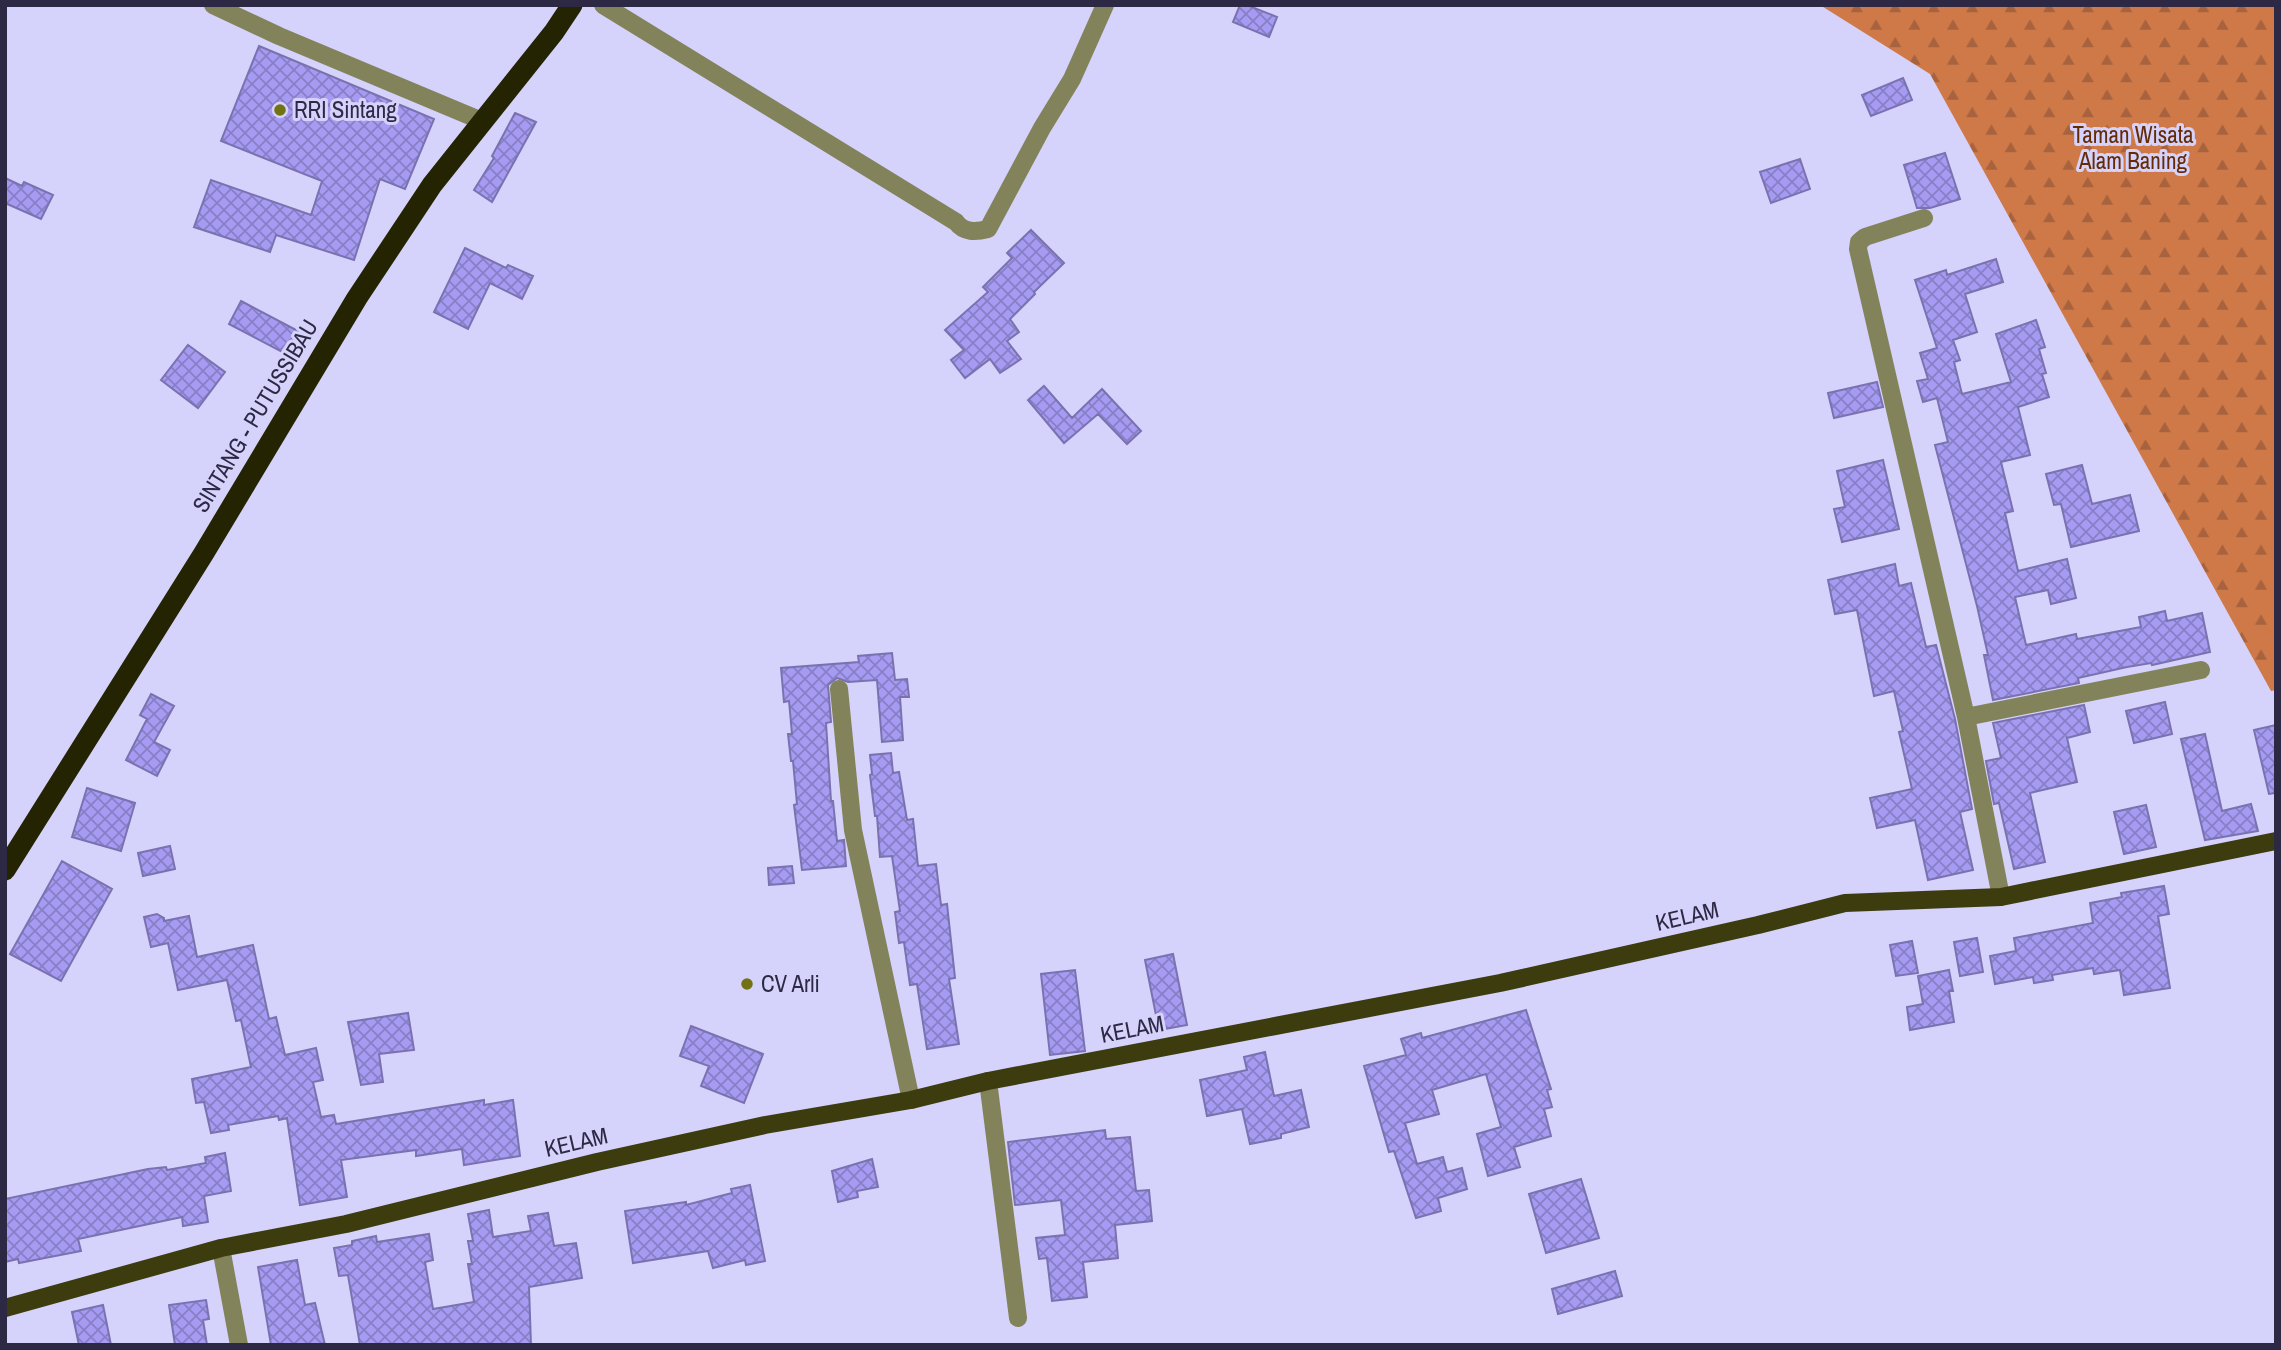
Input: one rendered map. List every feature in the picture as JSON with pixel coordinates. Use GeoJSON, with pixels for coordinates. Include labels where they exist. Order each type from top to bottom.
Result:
{"type":"FeatureCollection","features":[{"type":"Feature","properties":{"kind":"highway","name":"SINTANG - PUTUSSIBAU"},"geometry":{"type":"LineString","coordinates":[[5,870],[204,553],[357,298],[432,185],[554,32],[572,5]]}},
{"type":"Feature","properties":{"kind":"main road","name":"KELAM"},"geometry":{"type":"LineString","coordinates":[[5,1308],[221,1248],[346,1224],[597,1162],[727,1134],[911,1100],[988,1081],[1500,983],[1845,903],[2001,897],[2276,841]]}},
{"type":"Feature","properties":{"kind":"street"},"geometry":{"type":"LineString","coordinates":[[213,5],[279,36],[482,121]]}},
{"type":"Feature","properties":{"kind":"street"},"geometry":{"type":"LineString","coordinates":[[603,5],[956,222],[960,228],[976,232],[988,229],[1042,128],[1072,79],[1105,5]]}},
{"type":"Feature","properties":{"kind":"street"},"geometry":{"type":"LineString","coordinates":[[1924,218],[1866,237],[1859,242],[1858,248],[1966,717],[2001,897]]}},
{"type":"Feature","properties":{"kind":"street"},"geometry":{"type":"LineString","coordinates":[[1966,717],[2201,670]]}},
{"type":"Feature","properties":{"kind":"street"},"geometry":{"type":"LineString","coordinates":[[839,689],[853,830],[911,1100]]}},
{"type":"Feature","properties":{"kind":"street"},"geometry":{"type":"LineString","coordinates":[[988,1081],[1018,1318]]}},
{"type":"Feature","properties":{"kind":"street"},"geometry":{"type":"LineString","coordinates":[[221,1248],[239,1345]]}},
{"type":"Feature","properties":{"kind":"green space","name":"Taman Wisata Alam Baning"},"geometry":{"type":"Polygon","coordinates":[[[1820,5],[2276,5],[2276,690],[2271,691],[1930,74],[1820,5]]]}},
{"type":"Feature","properties":{"kind":"building"},"geometry":{"type":"Polygon","coordinates":[[[1240,5],[1247,5],[1277,17],[1269,37],[1233,22],[1240,5]]]}},
{"type":"Feature","properties":{"kind":"building"},"geometry":{"type":"Polygon","coordinates":[[[259,46],[434,119],[405,189],[380,179],[354,260],[276,235],[270,252],[194,227],[211,180],[311,215],[322,181],[221,141],[259,46]]]}},
{"type":"Feature","properties":{"kind":"building"},"geometry":{"type":"Polygon","coordinates":[[[1903,78],[1912,100],[1871,116],[1862,95],[1903,78]]]}},
{"type":"Feature","properties":{"kind":"building"},"geometry":{"type":"Polygon","coordinates":[[[515,113],[536,122],[492,202],[474,190],[494,158],[492,156],[515,113]]]}},
{"type":"Feature","properties":{"kind":"building"},"geometry":{"type":"Polygon","coordinates":[[[1945,153],[1960,199],[1930,208],[1917,208],[1904,165],[1945,153]]]}},
{"type":"Feature","properties":{"kind":"building"},"geometry":{"type":"Polygon","coordinates":[[[1800,159],[1810,189],[1771,203],[1760,172],[1800,159]]]}},
{"type":"Feature","properties":{"kind":"building"},"geometry":{"type":"Polygon","coordinates":[[[5,178],[22,186],[24,182],[53,195],[41,219],[5,203],[5,178]]]}},
{"type":"Feature","properties":{"kind":"building"},"geometry":{"type":"Polygon","coordinates":[[[1031,230],[1064,263],[1010,319],[1019,332],[1007,341],[1021,359],[1000,373],[990,359],[965,378],[951,360],[964,350],[945,330],[988,292],[983,287],[1012,258],[1007,253],[1031,230]]]}},
{"type":"Feature","properties":{"kind":"building"},"geometry":{"type":"Polygon","coordinates":[[[465,248],[506,268],[508,265],[533,276],[522,299],[490,283],[468,329],[434,312],[465,248]]]}},
{"type":"Feature","properties":{"kind":"building"},"geometry":{"type":"Polygon","coordinates":[[[1996,259],[2003,282],[1965,294],[1977,332],[1953,340],[1960,360],[1954,362],[1962,394],[2011,382],[1996,334],[2036,320],[2045,347],[2039,349],[2046,373],[2042,374],[2049,397],[2018,407],[2030,455],[2001,462],[2013,511],[2005,513],[2018,571],[2067,559],[2076,598],[2051,604],[2048,590],[2015,597],[2026,645],[2076,634],[2077,639],[2141,627],[2139,617],[2165,611],[2167,621],[2202,613],[2210,652],[2152,665],[2127,667],[2078,678],[2079,683],[1993,700],[1984,655],[1988,655],[1977,606],[1935,445],[1948,442],[1937,398],[1923,402],[1917,381],[1928,379],[1920,353],[1937,348],[1915,280],[1946,270],[1947,275],[1996,259]]]}},
{"type":"Feature","properties":{"kind":"building"},"geometry":{"type":"Polygon","coordinates":[[[241,301],[298,331],[286,354],[229,324],[241,301]]]}},
{"type":"Feature","properties":{"kind":"building"},"geometry":{"type":"Polygon","coordinates":[[[188,345],[225,372],[198,408],[161,380],[188,345]]]}},
{"type":"Feature","properties":{"kind":"building"},"geometry":{"type":"Polygon","coordinates":[[[1877,382],[1883,407],[1834,418],[1828,393],[1877,382]]]}},
{"type":"Feature","properties":{"kind":"building"},"geometry":{"type":"Polygon","coordinates":[[[1044,386],[1072,418],[1102,389],[1141,431],[1127,444],[1098,414],[1064,443],[1028,400],[1044,386]]]}},
{"type":"Feature","properties":{"kind":"building"},"geometry":{"type":"Polygon","coordinates":[[[1883,460],[1899,529],[1842,542],[1834,509],[1845,507],[1837,471],[1883,460]]]}},
{"type":"Feature","properties":{"kind":"building"},"geometry":{"type":"Polygon","coordinates":[[[2082,465],[2092,504],[2130,495],[2139,531],[2071,547],[2061,504],[2054,505],[2046,474],[2082,465]]]}},
{"type":"Feature","properties":{"kind":"building"},"geometry":{"type":"Polygon","coordinates":[[[1895,564],[1899,586],[1911,583],[1926,647],[1936,645],[1955,719],[1972,809],[1960,812],[1973,870],[1928,880],[1915,820],[1877,828],[1870,798],[1912,789],[1899,732],[1903,731],[1894,691],[1874,696],[1857,610],[1835,614],[1828,580],[1895,564]]]}},
{"type":"Feature","properties":{"kind":"building"},"geometry":{"type":"Polygon","coordinates":[[[892,653],[895,680],[907,679],[909,697],[900,697],[903,740],[882,742],[877,680],[848,682],[837,678],[828,685],[831,722],[826,723],[831,801],[837,841],[844,840],[846,866],[802,870],[794,805],[797,804],[793,761],[788,734],[792,734],[789,701],[784,702],[781,668],[859,662],[858,656],[892,653]]]}},
{"type":"Feature","properties":{"kind":"building"},"geometry":{"type":"Polygon","coordinates":[[[151,694],[174,706],[154,742],[170,750],[157,776],[126,760],[147,719],[140,715],[151,694]]]}},
{"type":"Feature","properties":{"kind":"building"},"geometry":{"type":"Polygon","coordinates":[[[2165,702],[2172,734],[2134,743],[2126,711],[2165,702]]]}},
{"type":"Feature","properties":{"kind":"building"},"geometry":{"type":"Polygon","coordinates":[[[2084,705],[2090,732],[2067,738],[2077,782],[2030,793],[2045,862],[2014,869],[1999,803],[1994,804],[1986,761],[2001,758],[1993,723],[2084,705]]]}},
{"type":"Feature","properties":{"kind":"building"},"geometry":{"type":"Polygon","coordinates":[[[2276,725],[2276,793],[2269,794],[2254,730],[2276,725]]]}},
{"type":"Feature","properties":{"kind":"building"},"geometry":{"type":"Polygon","coordinates":[[[2205,734],[2222,811],[2251,804],[2258,831],[2205,840],[2181,739],[2205,734]]]}},
{"type":"Feature","properties":{"kind":"building"},"geometry":{"type":"Polygon","coordinates":[[[891,753],[893,773],[899,772],[907,820],[913,819],[918,866],[936,864],[941,905],[947,904],[955,978],[949,979],[959,1044],[927,1049],[917,984],[910,985],[904,942],[899,943],[895,912],[900,911],[892,856],[880,857],[870,775],[870,755],[891,753]]]}},
{"type":"Feature","properties":{"kind":"building"},"geometry":{"type":"Polygon","coordinates":[[[87,788],[135,803],[121,851],[72,837],[87,788]]]}},
{"type":"Feature","properties":{"kind":"building"},"geometry":{"type":"Polygon","coordinates":[[[2146,805],[2156,847],[2124,854],[2114,812],[2146,805]]]}},
{"type":"Feature","properties":{"kind":"building"},"geometry":{"type":"Polygon","coordinates":[[[170,846],[175,869],[143,876],[138,853],[170,846]]]}},
{"type":"Feature","properties":{"kind":"building"},"geometry":{"type":"Polygon","coordinates":[[[62,861],[112,889],[61,981],[10,954],[62,861]]]}},
{"type":"Feature","properties":{"kind":"building"},"geometry":{"type":"Polygon","coordinates":[[[792,866],[794,883],[769,885],[768,868],[792,866]]]}},
{"type":"Feature","properties":{"kind":"building"},"geometry":{"type":"Polygon","coordinates":[[[2164,886],[2169,914],[2158,916],[2170,988],[2124,995],[2120,970],[2094,974],[2093,968],[2052,975],[2053,980],[2034,983],[2033,977],[1995,984],[1990,956],[2016,951],[2014,938],[2093,923],[2090,903],[2122,897],[2121,893],[2164,886]]]}},
{"type":"Feature","properties":{"kind":"building"},"geometry":{"type":"Polygon","coordinates":[[[157,914],[164,918],[164,921],[189,916],[197,957],[253,945],[269,1019],[276,1017],[285,1055],[316,1048],[323,1080],[313,1082],[321,1117],[334,1115],[336,1124],[484,1100],[484,1105],[513,1100],[520,1156],[464,1165],[462,1149],[416,1156],[416,1150],[341,1160],[347,1197],[300,1205],[287,1118],[279,1120],[278,1116],[228,1125],[229,1130],[211,1133],[204,1102],[196,1103],[192,1079],[251,1067],[241,1020],[236,1021],[227,980],[178,990],[168,943],[151,947],[144,917],[157,914]]]}},
{"type":"Feature","properties":{"kind":"building"},"geometry":{"type":"Polygon","coordinates":[[[1977,938],[1983,972],[1960,976],[1954,942],[1977,938]]]}},
{"type":"Feature","properties":{"kind":"building"},"geometry":{"type":"Polygon","coordinates":[[[1912,941],[1918,973],[1896,976],[1890,945],[1912,941]]]}},
{"type":"Feature","properties":{"kind":"building"},"geometry":{"type":"Polygon","coordinates":[[[1173,954],[1187,1025],[1159,1030],[1145,960],[1173,954]]]}},
{"type":"Feature","properties":{"kind":"building"},"geometry":{"type":"Polygon","coordinates":[[[1075,970],[1085,1051],[1050,1055],[1041,974],[1075,970]]]}},
{"type":"Feature","properties":{"kind":"building"},"geometry":{"type":"Polygon","coordinates":[[[1949,970],[1954,1022],[1910,1030],[1907,1007],[1923,1004],[1918,976],[1949,970]]]}},
{"type":"Feature","properties":{"kind":"building"},"geometry":{"type":"Polygon","coordinates":[[[1526,1010],[1551,1089],[1547,1090],[1552,1107],[1544,1109],[1551,1136],[1514,1147],[1520,1167],[1488,1176],[1477,1134],[1501,1127],[1486,1074],[1432,1090],[1439,1114],[1405,1123],[1417,1164],[1443,1157],[1447,1172],[1462,1168],[1467,1189],[1438,1198],[1441,1211],[1416,1218],[1394,1151],[1389,1152],[1364,1066],[1406,1055],[1401,1039],[1421,1033],[1422,1038],[1526,1010]]]}},
{"type":"Feature","properties":{"kind":"building"},"geometry":{"type":"Polygon","coordinates":[[[408,1013],[414,1050],[379,1054],[383,1082],[361,1085],[348,1022],[408,1013]]]}},
{"type":"Feature","properties":{"kind":"building"},"geometry":{"type":"Polygon","coordinates":[[[691,1026],[763,1054],[744,1103],[701,1086],[709,1066],[680,1056],[691,1026]]]}},
{"type":"Feature","properties":{"kind":"building"},"geometry":{"type":"Polygon","coordinates":[[[1265,1052],[1274,1096],[1301,1090],[1309,1127],[1281,1134],[1281,1138],[1250,1144],[1242,1109],[1207,1116],[1200,1080],[1247,1070],[1244,1057],[1265,1052]]]}},
{"type":"Feature","properties":{"kind":"building"},"geometry":{"type":"Polygon","coordinates":[[[1105,1130],[1106,1139],[1130,1137],[1136,1191],[1149,1190],[1152,1221],[1115,1225],[1118,1258],[1083,1262],[1087,1297],[1052,1301],[1047,1258],[1039,1259],[1036,1238],[1065,1235],[1061,1200],[1015,1205],[1008,1142],[1105,1130]]]}},
{"type":"Feature","properties":{"kind":"building"},"geometry":{"type":"Polygon","coordinates":[[[225,1153],[231,1191],[204,1196],[208,1222],[183,1226],[182,1217],[78,1239],[81,1251],[19,1263],[18,1259],[5,1262],[5,1199],[148,1169],[166,1167],[167,1170],[206,1163],[205,1157],[225,1153]]]}},
{"type":"Feature","properties":{"kind":"building"},"geometry":{"type":"Polygon","coordinates":[[[872,1159],[878,1187],[857,1191],[858,1197],[838,1202],[832,1171],[872,1159]]]}},
{"type":"Feature","properties":{"kind":"building"},"geometry":{"type":"Polygon","coordinates":[[[1581,1179],[1599,1238],[1546,1253],[1529,1194],[1581,1179]]]}},
{"type":"Feature","properties":{"kind":"building"},"geometry":{"type":"Polygon","coordinates":[[[750,1185],[765,1261],[746,1265],[745,1260],[713,1268],[708,1251],[633,1263],[625,1211],[686,1202],[686,1205],[732,1193],[731,1189],[750,1185]]]}},
{"type":"Feature","properties":{"kind":"building"},"geometry":{"type":"Polygon","coordinates":[[[489,1210],[493,1237],[531,1231],[528,1216],[548,1213],[554,1246],[576,1243],[582,1278],[529,1287],[531,1345],[360,1345],[348,1275],[339,1276],[334,1248],[376,1236],[377,1242],[429,1234],[433,1260],[425,1262],[433,1309],[474,1302],[468,1264],[472,1264],[468,1241],[473,1241],[468,1214],[489,1210]]]}},
{"type":"Feature","properties":{"kind":"building"},"geometry":{"type":"Polygon","coordinates":[[[297,1260],[305,1305],[315,1303],[325,1345],[271,1345],[258,1267],[297,1260]]]}},
{"type":"Feature","properties":{"kind":"building"},"geometry":{"type":"Polygon","coordinates":[[[1615,1271],[1622,1296],[1558,1314],[1552,1289],[1615,1271]]]}},
{"type":"Feature","properties":{"kind":"building"},"geometry":{"type":"Polygon","coordinates":[[[206,1300],[209,1319],[203,1320],[207,1345],[175,1345],[169,1305],[206,1300]]]}},
{"type":"Feature","properties":{"kind":"building"},"geometry":{"type":"Polygon","coordinates":[[[103,1305],[111,1345],[79,1345],[72,1312],[103,1305]]]}},
{"type":"Feature","properties":{"kind":"place","name":"RRI Sintang"},"geometry":{"type":"Point","coordinates":[280,110]}},
{"type":"Feature","properties":{"kind":"place","name":"CV Arli"},"geometry":{"type":"Point","coordinates":[747,984]}}]}
